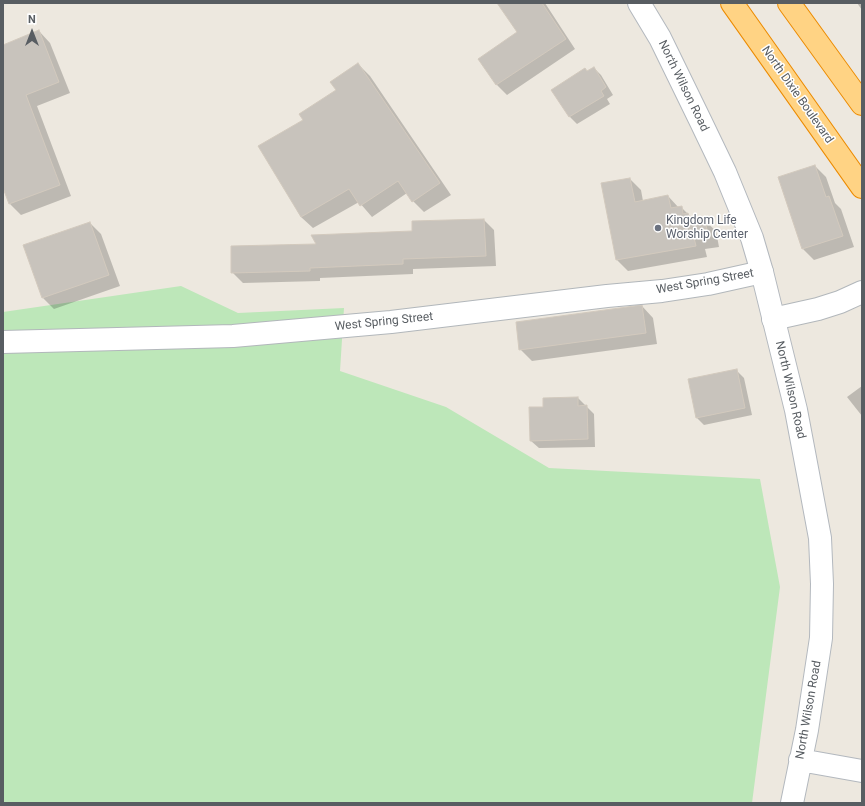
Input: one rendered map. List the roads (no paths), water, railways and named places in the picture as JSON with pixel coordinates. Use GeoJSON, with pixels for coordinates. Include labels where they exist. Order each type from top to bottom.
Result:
{"type":"FeatureCollection","features":[{"type":"Feature","properties":{"kind":"highway","name":"North Dixie Boulevard"},"geometry":{"type":"LineString","coordinates":[[732,3],[862,187]]}},
{"type":"Feature","properties":{"kind":"highway"},"geometry":{"type":"LineString","coordinates":[[789,3],[862,104]]}},
{"type":"Feature","properties":{"kind":"street","name":"North Wilson Road"},"geometry":{"type":"LineString","coordinates":[[639,3],[660,38],[725,172],[752,238],[762,272],[796,410],[820,538],[822,584],[821,638],[807,730],[792,803]]}},
{"type":"Feature","properties":{"kind":"street","name":"West Spring Street"},"geometry":{"type":"LineString","coordinates":[[3,342],[233,336],[391,322],[607,296],[662,291],[708,284],[762,272]]}},
{"type":"Feature","properties":{"kind":"street"},"geometry":{"type":"LineString","coordinates":[[773,319],[818,309],[840,302],[862,292]]}},
{"type":"Feature","properties":{"kind":"street"},"geometry":{"type":"LineString","coordinates":[[800,760],[862,771]]}},
{"type":"Feature","properties":{"kind":"place","name":"Kingdom Life Worship Center"},"geometry":{"type":"Point","coordinates":[658,228]}}]}
